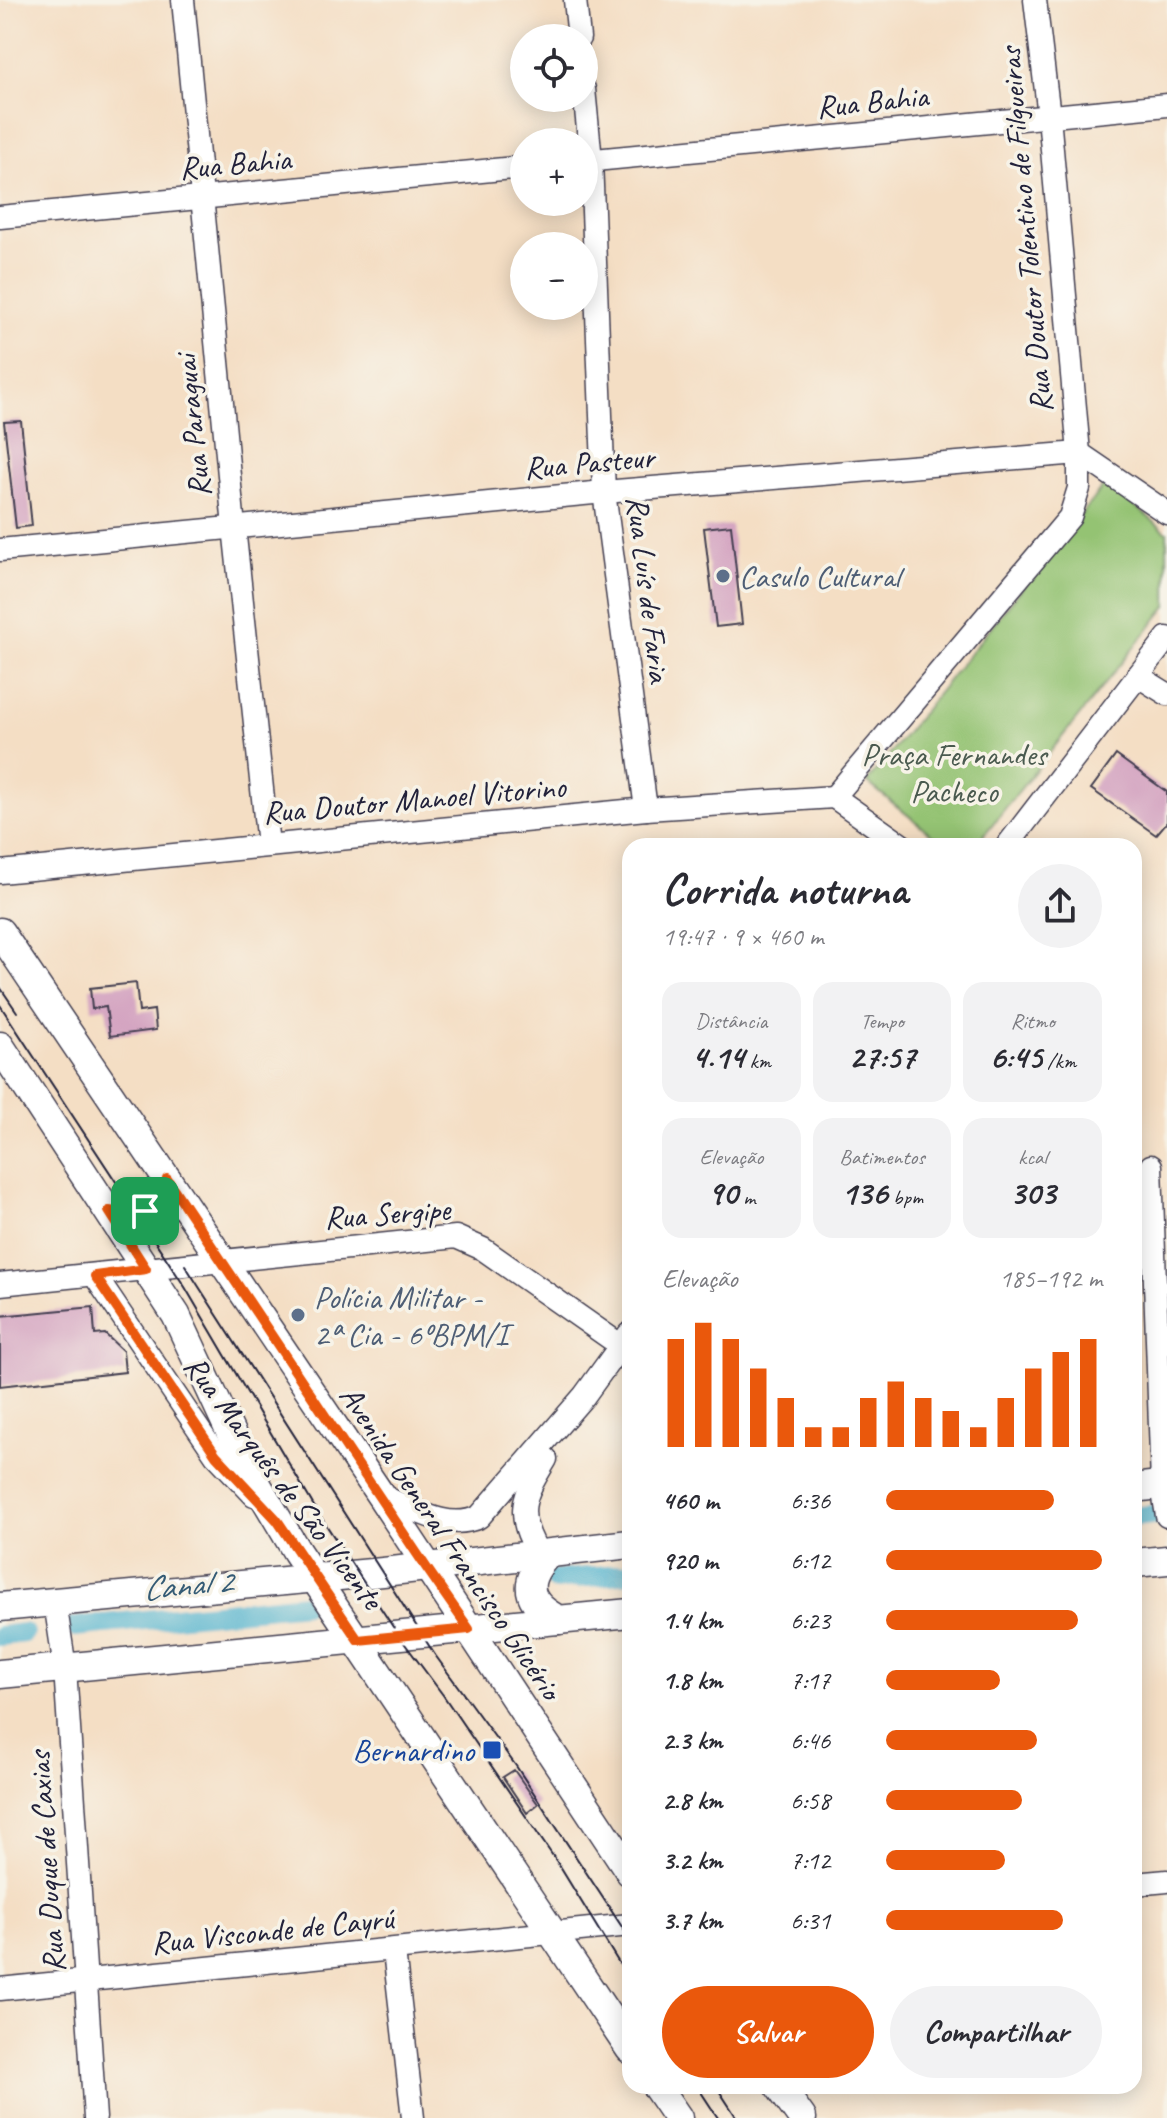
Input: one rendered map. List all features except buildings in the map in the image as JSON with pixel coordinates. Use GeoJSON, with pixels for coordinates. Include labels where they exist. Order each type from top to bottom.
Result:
{"type":"FeatureCollection","features":[{"type":"Feature","properties":{"kind":"main road","name":"Avenida General Francisco Glicério"},"geometry":{"type":"LineString","coordinates":[[0,932],[381,1496],[622,1860]]}},
{"type":"Feature","properties":{"kind":"main road"},"geometry":{"type":"LineString","coordinates":[[0,1046],[186,1333],[247,1468],[277,1520]]}},
{"type":"Feature","properties":{"kind":"main road"},"geometry":{"type":"LineString","coordinates":[[109,1211],[130,1215],[149,1209],[161,1198],[167,1179]]}},
{"type":"Feature","properties":{"kind":"main road","name":"Rua Marquês de São Vicente"},"geometry":{"type":"LineString","coordinates":[[277,1520],[622,2037]]}},
{"type":"Feature","properties":{"kind":"main road"},"geometry":{"type":"LineString","coordinates":[[0,1607],[317,1578],[622,1545]]}},
{"type":"Feature","properties":{"kind":"main road"},"geometry":{"type":"LineString","coordinates":[[543,1554],[530,1587],[532,1597],[538,1606],[559,1620]]}},
{"type":"Feature","properties":{"kind":"main road"},"geometry":{"type":"LineString","coordinates":[[1142,1562],[1167,1560]]}},
{"type":"Feature","properties":{"kind":"main road"},"geometry":{"type":"LineString","coordinates":[[0,1674],[622,1614]]}},
{"type":"Feature","properties":{"kind":"main road"},"geometry":{"type":"LineString","coordinates":[[662,2094],[678,2118]]}},
{"type":"Feature","properties":{"kind":"main road"},"geometry":{"type":"LineString","coordinates":[[785,2094],[802,2118]]}},
{"type":"Feature","properties":{"kind":"street","name":"Rua Paraguai"},"geometry":{"type":"LineString","coordinates":[[183,0],[268,845]]}},
{"type":"Feature","properties":{"kind":"street"},"geometry":{"type":"LineString","coordinates":[[575,0],[578,24]]}},
{"type":"Feature","properties":{"kind":"street","name":"Rua Doutor Tolentino de Filgueiras"},"geometry":{"type":"LineString","coordinates":[[1035,0],[1049,116],[1079,453]]}},
{"type":"Feature","properties":{"kind":"street","name":"Rua Bahia"},"geometry":{"type":"LineString","coordinates":[[598,160],[1167,105]]}},
{"type":"Feature","properties":{"kind":"street","name":"Rua Bahia"},"geometry":{"type":"LineString","coordinates":[[0,217],[510,168]]}},
{"type":"Feature","properties":{"kind":"street","name":"Rua Luís de Faria"},"geometry":{"type":"LineString","coordinates":[[591,216],[604,492],[646,809]]}},
{"type":"Feature","properties":{"kind":"street"},"geometry":{"type":"LineString","coordinates":[[1079,453],[1167,513]]}},
{"type":"Feature","properties":{"kind":"street"},"geometry":{"type":"LineString","coordinates":[[892,838],[834,797],[1070,517],[1079,488],[1079,453]]}},
{"type":"Feature","properties":{"kind":"street","name":"Rua Pasteur"},"geometry":{"type":"LineString","coordinates":[[0,550],[604,492],[1079,453]]}},
{"type":"Feature","properties":{"kind":"street"},"geometry":{"type":"LineString","coordinates":[[1013,838],[1167,638]]}},
{"type":"Feature","properties":{"kind":"street"},"geometry":{"type":"LineString","coordinates":[[1138,676],[1167,694]]}},
{"type":"Feature","properties":{"kind":"street","name":"Rua Doutor Manoel Vitorino"},"geometry":{"type":"LineString","coordinates":[[0,872],[646,809],[834,797]]}},
{"type":"Feature","properties":{"kind":"street"},"geometry":{"type":"LineString","coordinates":[[1151,1167],[1159,1496]]}},
{"type":"Feature","properties":{"kind":"street","name":"Rua Sergipe"},"geometry":{"type":"LineString","coordinates":[[0,1284],[456,1237],[483,1249],[622,1337]]}},
{"type":"Feature","properties":{"kind":"street","name":"Rua Marquês de São Vicente"},"geometry":{"type":"LineString","coordinates":[[95,1276],[216,1455],[277,1520]]}},
{"type":"Feature","properties":{"kind":"street"},"geometry":{"type":"LineString","coordinates":[[381,1496],[450,1523],[465,1523],[479,1517],[491,1507],[584,1396],[622,1343]]}},
{"type":"Feature","properties":{"kind":"street"},"geometry":{"type":"LineString","coordinates":[[543,1554],[525,1526],[523,1504],[530,1485],[584,1396]]}},
{"type":"Feature","properties":{"kind":"street","name":"Rua Duque de Caxias"},"geometry":{"type":"LineString","coordinates":[[55,1602],[65,1668],[95,2118]]}},
{"type":"Feature","properties":{"kind":"street"},"geometry":{"type":"LineString","coordinates":[[1142,1883],[1167,1881]]}},
{"type":"Feature","properties":{"kind":"street","name":"Rua Visconde de Cayrú"},"geometry":{"type":"LineString","coordinates":[[0,1989],[622,1926]]}},
{"type":"Feature","properties":{"kind":"street"},"geometry":{"type":"LineString","coordinates":[[394,1951],[413,2118]]}},
{"type":"Feature","properties":{"kind":"green space","name":"Praça Fernandes Pacheco"},"geometry":{"type":"Polygon","coordinates":[[[1106,483],[1167,532],[1167,606],[981,838],[936,838],[867,782],[1106,483]]]}},
{"type":"Feature","properties":{"kind":"waterway","name":"Canal 2"},"geometry":{"type":"LineString","coordinates":[[1142,1516],[1167,1513]]}},
{"type":"Feature","properties":{"kind":"waterway","name":"Canal 2"},"geometry":{"type":"LineString","coordinates":[[555,1580],[622,1574]]}},
{"type":"Feature","properties":{"kind":"waterway","name":"Canal 2"},"geometry":{"type":"LineString","coordinates":[[74,1627],[305,1604]]}},
{"type":"Feature","properties":{"kind":"waterway","name":"Canal 2"},"geometry":{"type":"LineString","coordinates":[[0,1636],[24,1633]]}},
{"type":"Feature","properties":{"kind":"tram line"},"geometry":{"type":"LineString","coordinates":[[0,987],[17,1012]]}},
{"type":"Feature","properties":{"kind":"tram line"},"geometry":{"type":"LineString","coordinates":[[0,1005],[185,1287],[315,1508],[399,1636],[557,1862],[622,1968]]}},
{"type":"Feature","properties":{"kind":"tram line"},"geometry":{"type":"LineString","coordinates":[[185,1265],[435,1655],[516,1766],[622,1927]]}},
{"type":"Feature","properties":{"kind":"tram line"},"geometry":{"type":"LineString","coordinates":[[702,2094],[718,2118]]}},
{"type":"Feature","properties":{"kind":"tram line"},"geometry":{"type":"LineString","coordinates":[[721,2094],[737,2118]]}},
{"type":"Feature","properties":{"kind":"place","name":"Casulo Cultural"},"geometry":{"type":"Point","coordinates":[723,576]}},
{"type":"Feature","properties":{"kind":"place","name":"Polícia Militar - 2ª Cia - 6ºBPM/I"},"geometry":{"type":"Point","coordinates":[298,1315]}},
{"type":"Feature","properties":{"kind":"place","name":"Bernardino"},"geometry":{"type":"Point","coordinates":[492,1750]}},
{"type":"Feature","properties":{"kind":"route"},"geometry":{"type":"LineString","coordinates":[[167,1179],[469,1629],[358,1640],[277,1520],[216,1455],[95,1276],[146,1269],[109,1211],[130,1215],[145,1211],[161,1198],[167,1179]]}}]}
